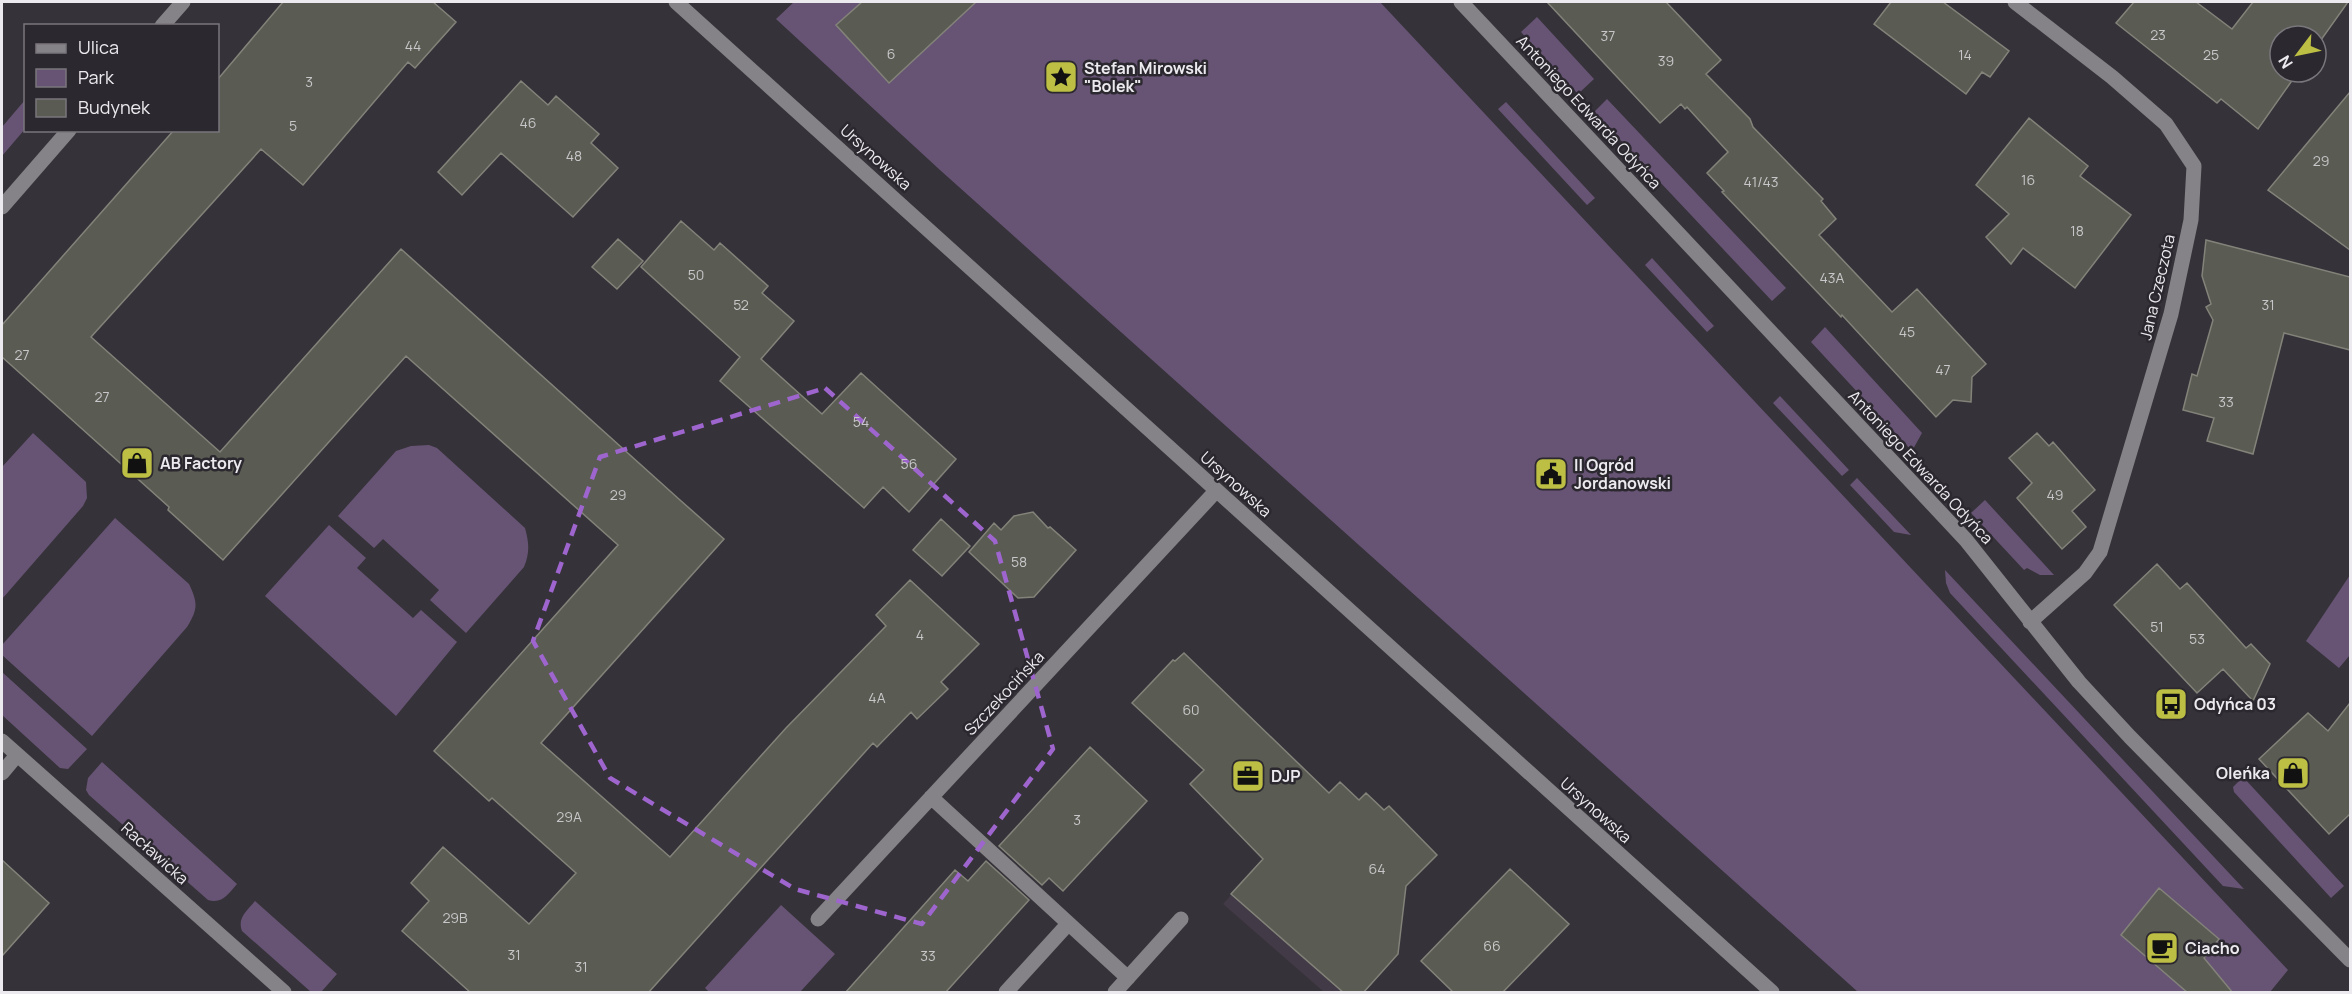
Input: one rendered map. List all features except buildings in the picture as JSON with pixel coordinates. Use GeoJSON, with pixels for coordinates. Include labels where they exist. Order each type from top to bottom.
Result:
{"type":"FeatureCollection","features":[{"type":"Feature","properties":{"kind":"street"},"geometry":{"type":"LineString","coordinates":[[164,24],[183,2]]}},
{"type":"Feature","properties":{"kind":"street","name":"Ursynowska"},"geometry":{"type":"LineString","coordinates":[[676,2],[1772,993]]}},
{"type":"Feature","properties":{"kind":"street","name":"Antoniego Edwarda Odyńca"},"geometry":{"type":"LineString","coordinates":[[1461,2],[1966,540],[2079,682],[2130,737],[2350,960]]}},
{"type":"Feature","properties":{"kind":"street","name":"Jana Czeczota"},"geometry":{"type":"LineString","coordinates":[[2015,2],[2112,77],[2166,124],[2194,166],[2192,220],[2171,314],[2100,552],[2085,573],[2030,622]]}},
{"type":"Feature","properties":{"kind":"street"},"geometry":{"type":"LineString","coordinates":[[2,207],[67,132]]}},
{"type":"Feature","properties":{"kind":"street","name":"Szczekocińska"},"geometry":{"type":"LineString","coordinates":[[818,919],[1216,491]]}},
{"type":"Feature","properties":{"kind":"street","name":"Racławicka"},"geometry":{"type":"LineString","coordinates":[[2,741],[284,993]]}},
{"type":"Feature","properties":{"kind":"street"},"geometry":{"type":"LineString","coordinates":[[2,773],[17,755]]}},
{"type":"Feature","properties":{"kind":"street"},"geometry":{"type":"LineString","coordinates":[[931,797],[1128,978]]}},
{"type":"Feature","properties":{"kind":"street"},"geometry":{"type":"LineString","coordinates":[[1115,993],[1181,919]]}},
{"type":"Feature","properties":{"kind":"street"},"geometry":{"type":"LineString","coordinates":[[1006,993],[1068,924]]}},
{"type":"Feature","properties":{"kind":"highlighted area"},"geometry":{"type":"Polygon","coordinates":[[[825,388],[995,541],[1053,749],[922,924],[795,889],[610,778],[533,641],[600,457],[825,388]]]}},
{"type":"Feature","properties":{"kind":"shaded area"},"geometry":{"type":"Polygon","coordinates":[[[1260,862],[1376,963],[1363,992],[1324,992],[1223,904],[1260,862]]]}},
{"type":"Feature","properties":{"kind":"green space","name":"II Ogród Jordanowski"},"geometry":{"type":"Polygon","coordinates":[[[794,2],[1380,2],[2288,970],[2270,992],[1858,992],[940,170],[776,19],[794,2]]]}},
{"type":"Feature","properties":{"kind":"green space"},"geometry":{"type":"Polygon","coordinates":[[[1537,17],[1594,79],[1578,94],[1521,32],[1537,17]]]}},
{"type":"Feature","properties":{"kind":"green space"},"geometry":{"type":"Polygon","coordinates":[[[1607,99],[1786,288],[1772,301],[1594,112],[1607,99]]]}},
{"type":"Feature","properties":{"kind":"green space"},"geometry":{"type":"Polygon","coordinates":[[[24,101],[24,130],[2,156],[2,127],[24,101]]]}},
{"type":"Feature","properties":{"kind":"green space"},"geometry":{"type":"Polygon","coordinates":[[[1506,102],[1595,198],[1587,205],[1498,109],[1506,102]]]}},
{"type":"Feature","properties":{"kind":"green space"},"geometry":{"type":"Polygon","coordinates":[[[1652,258],[1714,326],[1707,332],[1645,265],[1652,258]]]}},
{"type":"Feature","properties":{"kind":"green space"},"geometry":{"type":"Polygon","coordinates":[[[1825,327],[1922,433],[1912,451],[1811,342],[1825,327]]]}},
{"type":"Feature","properties":{"kind":"green space"},"geometry":{"type":"Polygon","coordinates":[[[1780,396],[1849,470],[1842,476],[1773,403],[1780,396]]]}},
{"type":"Feature","properties":{"kind":"green space"},"geometry":{"type":"Polygon","coordinates":[[[33,433],[86,482],[87,498],[83,506],[2,599],[2,467],[33,433]]]}},
{"type":"Feature","properties":{"kind":"green space"},"geometry":{"type":"Polygon","coordinates":[[[429,445],[437,448],[525,528],[527,538],[528,552],[524,567],[466,633],[430,600],[439,590],[383,539],[374,548],[338,516],[396,451],[411,446],[429,445]]]}},
{"type":"Feature","properties":{"kind":"green space"},"geometry":{"type":"Polygon","coordinates":[[[1857,478],[1911,535],[1894,532],[1850,485],[1857,478]]]}},
{"type":"Feature","properties":{"kind":"green space"},"geometry":{"type":"Polygon","coordinates":[[[1985,500],[2054,575],[2040,575],[2027,568],[2024,570],[1971,513],[1985,500]]]}},
{"type":"Feature","properties":{"kind":"green space"},"geometry":{"type":"Polygon","coordinates":[[[115,518],[189,584],[196,606],[187,627],[92,736],[2,655],[2,645],[115,518]]]}},
{"type":"Feature","properties":{"kind":"green space"},"geometry":{"type":"Polygon","coordinates":[[[329,525],[366,558],[357,568],[413,618],[421,610],[457,642],[396,716],[265,596],[329,525]]]}},
{"type":"Feature","properties":{"kind":"green space"},"geometry":{"type":"Polygon","coordinates":[[[1945,570],[2244,889],[2223,886],[1950,593],[1945,570]]]}},
{"type":"Feature","properties":{"kind":"green space"},"geometry":{"type":"Polygon","coordinates":[[[2350,575],[2350,655],[2339,668],[2306,641],[2350,575]]]}},
{"type":"Feature","properties":{"kind":"green space"},"geometry":{"type":"Polygon","coordinates":[[[2,672],[87,749],[68,769],[60,768],[2,715],[2,672]]]}},
{"type":"Feature","properties":{"kind":"green space"},"geometry":{"type":"Polygon","coordinates":[[[102,762],[237,884],[228,895],[218,901],[208,900],[89,795],[86,790],[88,778],[102,762]]]}},
{"type":"Feature","properties":{"kind":"green space"},"geometry":{"type":"Polygon","coordinates":[[[2243,777],[2344,886],[2331,898],[2234,792],[2233,787],[2243,777]]]}},
{"type":"Feature","properties":{"kind":"green space"},"geometry":{"type":"Polygon","coordinates":[[[255,901],[337,974],[322,991],[311,992],[242,931],[242,918],[255,901]]]}},
{"type":"Feature","properties":{"kind":"green space"},"geometry":{"type":"Polygon","coordinates":[[[781,905],[835,954],[800,992],[709,992],[705,988],[781,905]]]}},
{"type":"Feature","properties":{"kind":"place","name":"Stefan Mirowski \"Bolek\""},"geometry":{"type":"Point","coordinates":[1061,77]}},
{"type":"Feature","properties":{"kind":"place","name":"AB Factory"},"geometry":{"type":"Point","coordinates":[137,463]}},
{"type":"Feature","properties":{"kind":"place","name":"II Ogród Jordanowski"},"geometry":{"type":"Point","coordinates":[1551,474]}},
{"type":"Feature","properties":{"kind":"place","name":"Odyńca 03"},"geometry":{"type":"Point","coordinates":[2171,704]}},
{"type":"Feature","properties":{"kind":"place","name":"Oleńka"},"geometry":{"type":"Point","coordinates":[2293,773]}},
{"type":"Feature","properties":{"kind":"place","name":"DJP"},"geometry":{"type":"Point","coordinates":[1248,776]}},
{"type":"Feature","properties":{"kind":"place","name":"Ciacho"},"geometry":{"type":"Point","coordinates":[2162,948]}}]}
